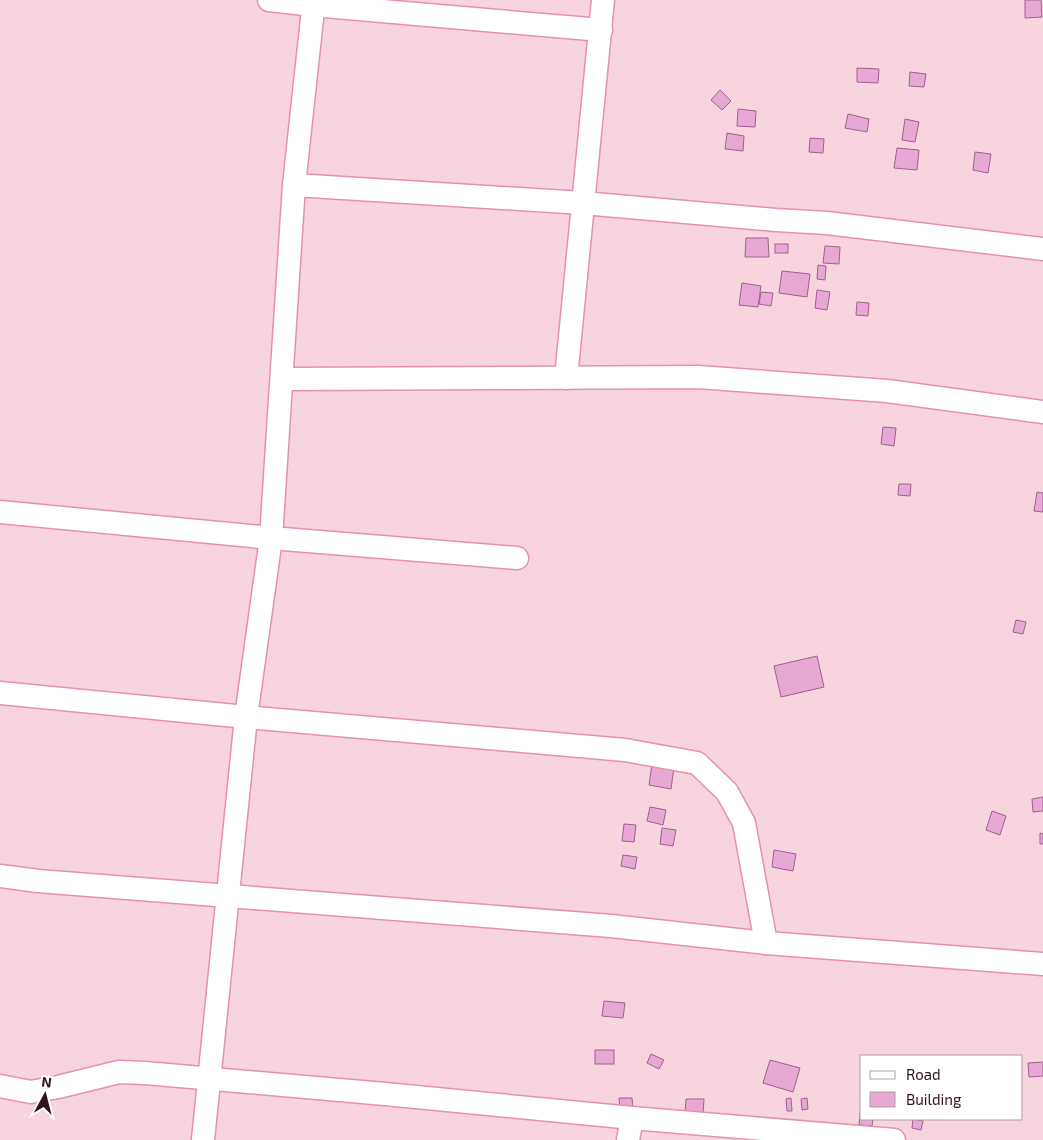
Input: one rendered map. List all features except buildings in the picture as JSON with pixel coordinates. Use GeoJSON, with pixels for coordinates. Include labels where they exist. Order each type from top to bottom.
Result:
{"type":"FeatureCollection","features":[{"type":"Feature","properties":{"kind":"street"},"geometry":{"type":"LineString","coordinates":[[269,0],[601,30]]}},
{"type":"Feature","properties":{"kind":"street"},"geometry":{"type":"LineString","coordinates":[[566,378],[604,0]]}},
{"type":"Feature","properties":{"kind":"street"},"geometry":{"type":"LineString","coordinates":[[203,1140],[246,717],[271,538],[283,378],[294,185],[314,3]]}},
{"type":"Feature","properties":{"kind":"street"},"geometry":{"type":"LineString","coordinates":[[294,185],[584,203],[827,223],[1043,249]]}},
{"type":"Feature","properties":{"kind":"street"},"geometry":{"type":"LineString","coordinates":[[283,378],[698,377],[887,392],[1043,412]]}},
{"type":"Feature","properties":{"kind":"street"},"geometry":{"type":"LineString","coordinates":[[0,512],[271,538],[518,558]]}},
{"type":"Feature","properties":{"kind":"street"},"geometry":{"type":"LineString","coordinates":[[0,693],[246,717],[625,750],[697,763],[727,792],[744,823],[766,943]]}},
{"type":"Feature","properties":{"kind":"street"},"geometry":{"type":"LineString","coordinates":[[0,876],[38,881],[611,926],[766,943],[1043,964]]}},
{"type":"Feature","properties":{"kind":"street"},"geometry":{"type":"LineString","coordinates":[[0,1086],[31,1092],[119,1072],[210,1078],[632,1118],[894,1140]]}},
{"type":"Feature","properties":{"kind":"street"},"geometry":{"type":"LineString","coordinates":[[628,1140],[632,1118]]}}]}
